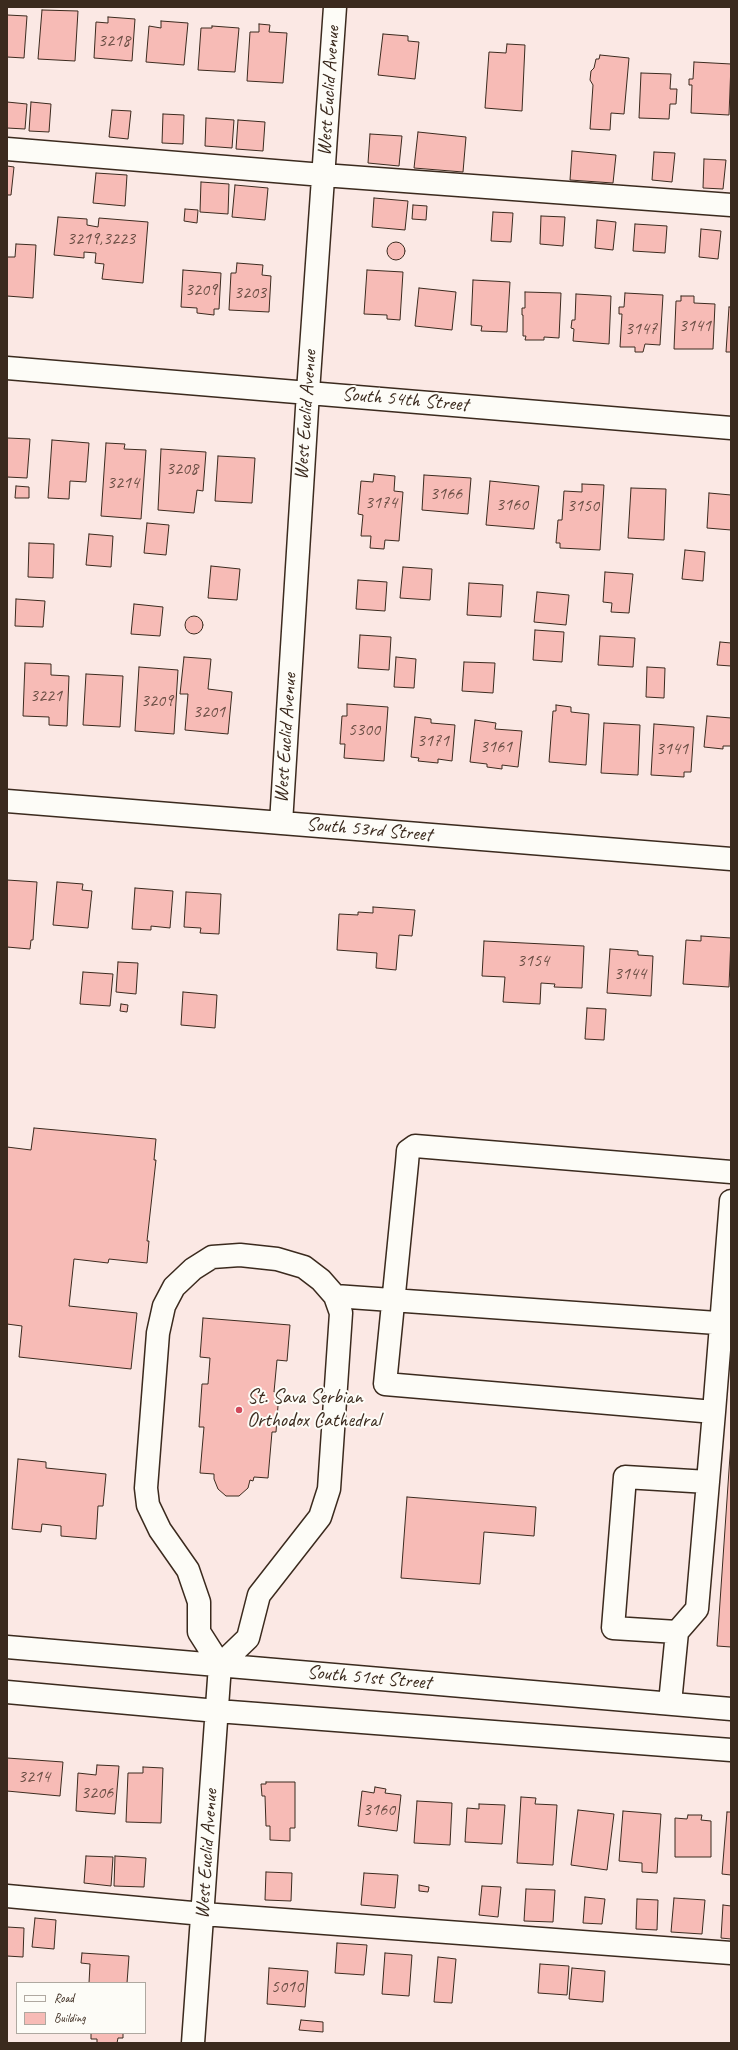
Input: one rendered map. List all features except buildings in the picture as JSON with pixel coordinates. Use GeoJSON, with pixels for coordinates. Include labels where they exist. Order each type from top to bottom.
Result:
{"type":"FeatureCollection","features":[{"type":"Feature","properties":{"kind":"street","name":"West Euclid Avenue"},"geometry":{"type":"LineString","coordinates":[[281,823],[308,392],[335,7]]}},
{"type":"Feature","properties":{"kind":"street"},"geometry":{"type":"LineString","coordinates":[[7,149],[323,175],[731,205]]}},
{"type":"Feature","properties":{"kind":"street","name":"South 54th Street"},"geometry":{"type":"LineString","coordinates":[[7,368],[731,428]]}},
{"type":"Feature","properties":{"kind":"street","name":"South 53rd Street"},"geometry":{"type":"LineString","coordinates":[[7,800],[731,859]]}},
{"type":"Feature","properties":{"kind":"street"},"geometry":{"type":"LineString","coordinates":[[714,1412],[386,1384],[408,1151],[411,1147],[415,1146],[731,1172]]}},
{"type":"Feature","properties":{"kind":"street"},"geometry":{"type":"LineString","coordinates":[[670,1704],[677,1632],[697,1609],[714,1412],[726,1324],[731,1201]]}},
{"type":"Feature","properties":{"kind":"street"},"geometry":{"type":"LineString","coordinates":[[240,1256],[277,1259],[304,1267],[320,1280],[335,1296],[341,1313],[329,1489],[320,1517],[259,1595],[248,1638],[220,1665],[199,1632],[199,1602],[188,1570],[160,1530],[148,1506],[146,1488],[158,1333],[164,1306],[174,1287],[192,1268],[212,1257],[240,1256]]}},
{"type":"Feature","properties":{"kind":"street"},"geometry":{"type":"LineString","coordinates":[[335,1296],[394,1299],[726,1324]]}},
{"type":"Feature","properties":{"kind":"street"},"geometry":{"type":"LineString","coordinates":[[677,1632],[613,1628],[625,1477],[708,1482]]}},
{"type":"Feature","properties":{"kind":"street","name":"South 51st Street"},"geometry":{"type":"LineString","coordinates":[[7,1647],[731,1709]]}},
{"type":"Feature","properties":{"kind":"street","name":"West Euclid Avenue"},"geometry":{"type":"LineString","coordinates":[[193,2043],[220,1665]]}},
{"type":"Feature","properties":{"kind":"street"},"geometry":{"type":"LineString","coordinates":[[7,1692],[217,1711],[731,1750]]}},
{"type":"Feature","properties":{"kind":"street"},"geometry":{"type":"LineString","coordinates":[[7,1896],[202,1914],[731,1953]]}},
{"type":"Feature","properties":{"kind":"place","name":"St. Sava Serbian Orthodox Cathedral"},"geometry":{"type":"Point","coordinates":[239,1410]}}]}
